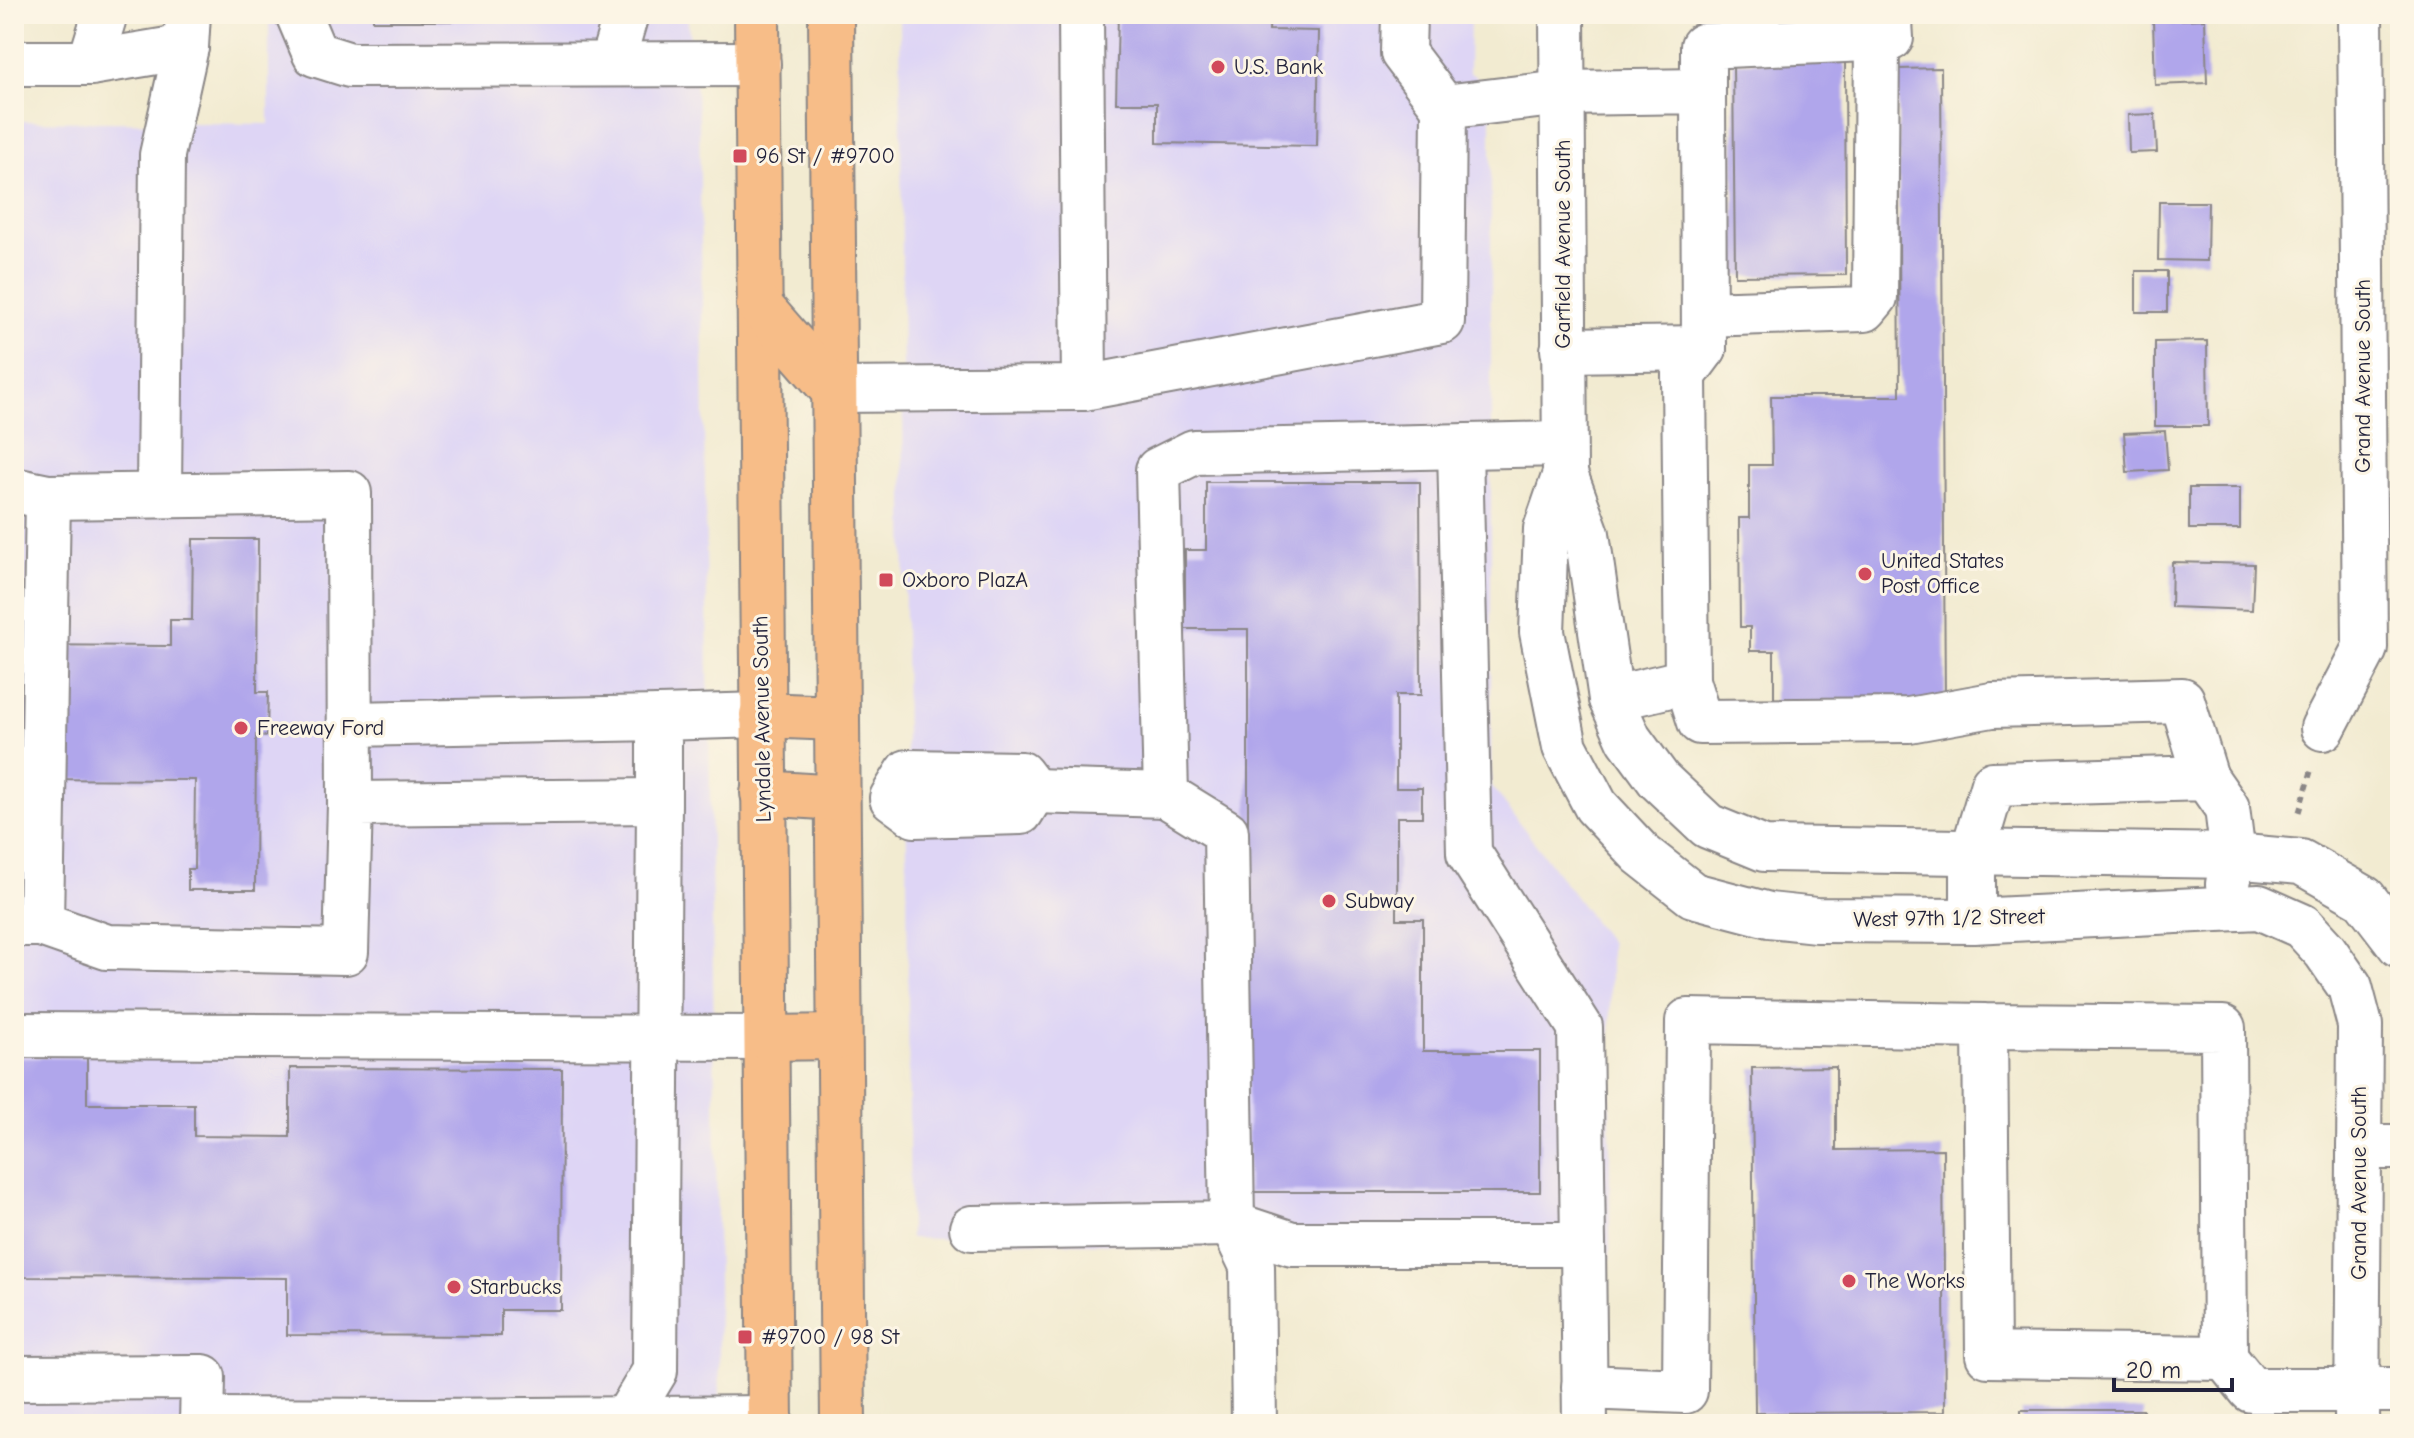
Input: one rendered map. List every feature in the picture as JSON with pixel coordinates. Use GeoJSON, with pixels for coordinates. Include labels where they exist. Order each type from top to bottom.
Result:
{"type":"FeatureCollection","features":[{"type":"Feature","properties":{"kind":"main road","name":"Lyndale Avenue South"},"geometry":{"type":"LineString","coordinates":[[757,14],[770,1421]]}},
{"type":"Feature","properties":{"kind":"main road"},"geometry":{"type":"LineString","coordinates":[[831,14],[843,1424]]}},
{"type":"Feature","properties":{"kind":"main road"},"geometry":{"type":"LineString","coordinates":[[759,305],[833,390]]}},
{"type":"Feature","properties":{"kind":"main road"},"geometry":{"type":"LineString","coordinates":[[762,715],[836,718]]}},
{"type":"Feature","properties":{"kind":"main road"},"geometry":{"type":"LineString","coordinates":[[763,793],[837,798]]}},
{"type":"Feature","properties":{"kind":"main road"},"geometry":{"type":"LineString","coordinates":[[767,1038],[839,1037]]}},
{"type":"Feature","properties":{"kind":"street"},"geometry":{"type":"LineString","coordinates":[[90,63],[105,14]]}},
{"type":"Feature","properties":{"kind":"street"},"geometry":{"type":"LineString","coordinates":[[298,14],[315,54],[350,65],[758,64]]}},
{"type":"Feature","properties":{"kind":"street"},"geometry":{"type":"LineString","coordinates":[[612,62],[626,14]]}},
{"type":"Feature","properties":{"kind":"street"},"geometry":{"type":"LineString","coordinates":[[1081,14],[1084,388]]}},
{"type":"Feature","properties":{"kind":"street"},"geometry":{"type":"LineString","coordinates":[[833,390],[1084,388],[1442,321],[1444,107],[1403,53],[1404,14]]}},
{"type":"Feature","properties":{"kind":"street","name":"Garfield Avenue South"},"geometry":{"type":"LineString","coordinates":[[1562,14],[1564,459],[1546,529],[1542,632],[1565,747],[1596,806]]}},
{"type":"Feature","properties":{"kind":"street","name":"Grand Avenue South"},"geometry":{"type":"LineString","coordinates":[[2323,728],[2365,648],[2360,14]]}},
{"type":"Feature","properties":{"kind":"street"},"geometry":{"type":"LineString","coordinates":[[1563,350],[1704,331],[1865,309],[1875,297],[1883,26],[1703,46],[1704,331],[1684,375],[1687,681],[1700,722],[1909,720],[1992,705],[2182,700],[2206,778],[2227,808],[2233,856],[2225,907]]}},
{"type":"Feature","properties":{"kind":"street"},"geometry":{"type":"LineString","coordinates":[[14,63],[90,63],[187,31],[162,155],[159,495]]}},
{"type":"Feature","properties":{"kind":"street"},"geometry":{"type":"LineString","coordinates":[[1444,107],[1562,93],[1703,91]]}},
{"type":"Feature","properties":{"kind":"street"},"geometry":{"type":"LineString","coordinates":[[1460,447],[1469,853],[1580,1027],[1584,1406],[1685,1391],[1688,1021],[2223,1028],[2225,1358],[2251,1390],[2357,1407],[2400,1390]]}},
{"type":"Feature","properties":{"kind":"street"},"geometry":{"type":"LineString","coordinates":[[1166,795],[1158,470],[1194,452],[1460,447],[1564,459]]}},
{"type":"Feature","properties":{"kind":"street","name":"Garfield Avenue South"},"geometry":{"type":"LineString","coordinates":[[1564,459],[1587,534],[1611,699],[1629,739],[1659,780],[1708,826],[1764,849],[1973,852]]}},
{"type":"Feature","properties":{"kind":"street"},"geometry":{"type":"LineString","coordinates":[[349,493],[351,724],[346,952],[107,947],[28,924],[31,494],[159,495],[349,493]]}},
{"type":"Feature","properties":{"kind":"street"},"geometry":{"type":"LineString","coordinates":[[1611,699],[1687,681]]}},
{"type":"Feature","properties":{"kind":"street"},"geometry":{"type":"LineString","coordinates":[[351,724],[762,715]]}},
{"type":"Feature","properties":{"kind":"street"},"geometry":{"type":"LineString","coordinates":[[626,1422],[655,1371],[659,718]]}},
{"type":"Feature","properties":{"kind":"street"},"geometry":{"type":"LineString","coordinates":[[837,798],[892,798],[908,772],[1021,774],[1034,791],[1166,795],[1226,832],[1232,1224],[1252,1266],[1254,1424]]}},
{"type":"Feature","properties":{"kind":"street"},"geometry":{"type":"LineString","coordinates":[[1973,921],[1973,852],[1993,784],[2206,778]]}},
{"type":"Feature","properties":{"kind":"street"},"geometry":{"type":"LineString","coordinates":[[350,809],[350,804],[659,801]]}},
{"type":"Feature","properties":{"kind":"street","name":"West 97th 1/2 Street"},"geometry":{"type":"LineString","coordinates":[[1596,806],[1641,854],[1693,895],[1769,915],[1816,920],[1973,921],[2259,907],[2302,926],[2325,951]]}},
{"type":"Feature","properties":{"kind":"street"},"geometry":{"type":"LineString","coordinates":[[1973,852],[2233,856],[2301,862],[2364,898],[2400,945]]}},
{"type":"Feature","properties":{"kind":"street","name":"Grand Avenue South"},"geometry":{"type":"LineString","coordinates":[[2325,951],[2350,987],[2360,1025],[2380,1147],[2357,1407]]}},
{"type":"Feature","properties":{"kind":"street"},"geometry":{"type":"LineString","coordinates":[[1985,1026],[1988,1355],[2225,1358]]}},
{"type":"Feature","properties":{"kind":"street"},"geometry":{"type":"LineString","coordinates":[[14,1035],[767,1038]]}},
{"type":"Feature","properties":{"kind":"street"},"geometry":{"type":"LineString","coordinates":[[972,1228],[1232,1224],[1292,1244],[1583,1244]]}},
{"type":"Feature","properties":{"kind":"street"},"geometry":{"type":"LineString","coordinates":[[14,1378],[203,1377],[202,1422],[770,1421]]}},
{"type":"Feature","properties":{"kind":"shaded area"},"geometry":{"type":"Polygon","coordinates":[[[269,14],[687,14],[699,119],[720,1404],[403,1424],[14,1424],[14,121],[269,124],[269,14]]]}},
{"type":"Feature","properties":{"kind":"shaded area"},"geometry":{"type":"Polygon","coordinates":[[[900,14],[1470,14],[1469,72],[1491,88],[1491,785],[1610,943],[1610,1259],[910,1238],[900,14]]]}},
{"type":"Feature","properties":{"kind":"building"},"geometry":{"type":"Polygon","coordinates":[[[373,14],[524,14],[524,21],[373,21],[373,14]]]}},
{"type":"Feature","properties":{"kind":"building","name":"U.S. Bank"},"geometry":{"type":"Polygon","coordinates":[[[1118,14],[1270,14],[1269,30],[1319,31],[1317,146],[1157,143],[1157,103],[1116,103],[1118,14]]]}},
{"type":"Feature","properties":{"kind":"building"},"geometry":{"type":"Polygon","coordinates":[[[2205,19],[2207,83],[2155,85],[2153,21],[2205,19]]]}},
{"type":"Feature","properties":{"kind":"building"},"geometry":{"type":"Polygon","coordinates":[[[1845,60],[1846,275],[1735,276],[1733,62],[1845,60]]]}},
{"type":"Feature","properties":{"kind":"building"},"geometry":{"type":"Polygon","coordinates":[[[1941,68],[1945,703],[1774,705],[1774,651],[1750,651],[1750,627],[1740,627],[1739,518],[1749,518],[1749,465],[1772,465],[1771,396],[1900,396],[1898,69],[1941,68]]]}},
{"type":"Feature","properties":{"kind":"building"},"geometry":{"type":"Polygon","coordinates":[[[2155,114],[2157,152],[2129,153],[2128,115],[2155,114]]]}},
{"type":"Feature","properties":{"kind":"building"},"geometry":{"type":"Polygon","coordinates":[[[2159,202],[2208,202],[2207,261],[2158,260],[2159,202]]]}},
{"type":"Feature","properties":{"kind":"building"},"geometry":{"type":"Polygon","coordinates":[[[2136,271],[2167,271],[2167,312],[2136,312],[2136,271]]]}},
{"type":"Feature","properties":{"kind":"building"},"geometry":{"type":"Polygon","coordinates":[[[2207,341],[2208,426],[2155,426],[2155,342],[2207,341]]]}},
{"type":"Feature","properties":{"kind":"building"},"geometry":{"type":"Polygon","coordinates":[[[2165,431],[2168,470],[2127,472],[2124,433],[2165,431]]]}},
{"type":"Feature","properties":{"kind":"building"},"geometry":{"type":"Polygon","coordinates":[[[1206,482],[1420,482],[1421,695],[1396,695],[1396,788],[1422,788],[1422,817],[1397,817],[1397,919],[1423,919],[1423,1051],[1540,1051],[1540,1192],[1248,1192],[1248,629],[1185,629],[1185,550],[1206,550],[1206,482]]]}},
{"type":"Feature","properties":{"kind":"building"},"geometry":{"type":"Polygon","coordinates":[[[2189,488],[2240,488],[2240,529],[2189,529],[2189,488]]]}},
{"type":"Feature","properties":{"kind":"building"},"geometry":{"type":"Polygon","coordinates":[[[193,539],[258,539],[257,692],[268,692],[267,736],[256,735],[255,890],[188,890],[188,869],[194,869],[195,780],[22,779],[22,866],[14,866],[14,645],[170,646],[170,620],[192,620],[193,539]]]}},
{"type":"Feature","properties":{"kind":"building"},"geometry":{"type":"Polygon","coordinates":[[[2172,562],[2254,564],[2252,610],[2171,607],[2172,562]]]}},
{"type":"Feature","properties":{"kind":"building"},"geometry":{"type":"Polygon","coordinates":[[[17,1058],[87,1058],[87,1104],[194,1104],[194,1136],[290,1137],[290,1068],[562,1069],[561,1310],[501,1310],[501,1336],[287,1335],[287,1278],[14,1277],[17,1058]]]}},
{"type":"Feature","properties":{"kind":"building","name":"The Works"},"geometry":{"type":"Polygon","coordinates":[[[1836,1067],[1836,1150],[1943,1149],[1945,1412],[1755,1413],[1752,1068],[1836,1067]]]}},
{"type":"Feature","properties":{"kind":"building"},"geometry":{"type":"Polygon","coordinates":[[[2021,1410],[2143,1410],[2143,1424],[2021,1424],[2021,1410]]]}},
{"type":"Feature","properties":{"kind":"place","name":"U.S. Bank"},"geometry":{"type":"Point","coordinates":[1218,67]}},
{"type":"Feature","properties":{"kind":"place","name":"96 St / #9700"},"geometry":{"type":"Point","coordinates":[740,156]}},
{"type":"Feature","properties":{"kind":"place","name":"United States Post Office"},"geometry":{"type":"Point","coordinates":[1865,574]}},
{"type":"Feature","properties":{"kind":"place","name":"Oxboro PlazA"},"geometry":{"type":"Point","coordinates":[886,580]}},
{"type":"Feature","properties":{"kind":"place","name":"Freeway Ford"},"geometry":{"type":"Point","coordinates":[241,728]}},
{"type":"Feature","properties":{"kind":"place","name":"Subway"},"geometry":{"type":"Point","coordinates":[1329,901]}},
{"type":"Feature","properties":{"kind":"place","name":"The Works"},"geometry":{"type":"Point","coordinates":[1849,1281]}},
{"type":"Feature","properties":{"kind":"place","name":"Starbucks"},"geometry":{"type":"Point","coordinates":[454,1287]}},
{"type":"Feature","properties":{"kind":"place","name":"#9700 / 98 St"},"geometry":{"type":"Point","coordinates":[745,1337]}}]}
